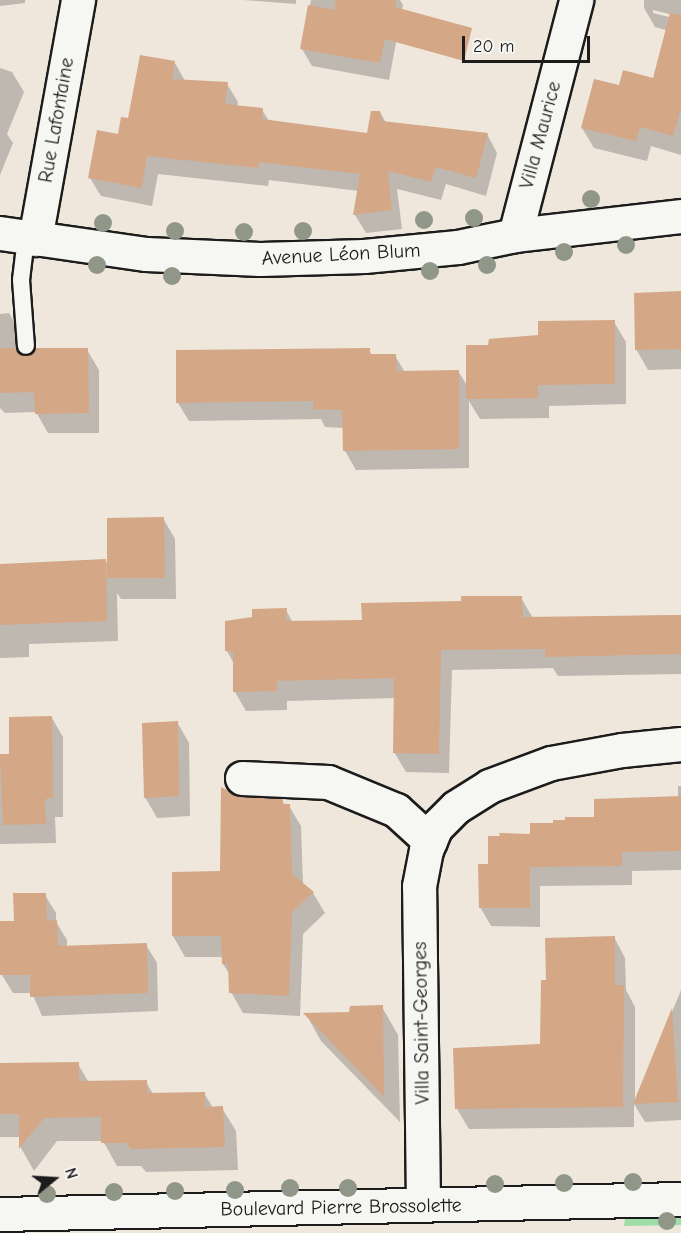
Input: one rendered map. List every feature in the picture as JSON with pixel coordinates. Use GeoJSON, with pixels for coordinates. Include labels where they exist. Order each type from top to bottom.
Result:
{"type":"FeatureCollection","features":[{"type":"Feature","properties":{"kind":"street","name":"Rue Lafontaine"},"geometry":{"type":"LineString","coordinates":[[20,237],[78,0]]}},
{"type":"Feature","properties":{"kind":"street","name":"Villa Maurice"},"geometry":{"type":"LineString","coordinates":[[515,235],[576,0]]}},
{"type":"Feature","properties":{"kind":"street","name":"Avenue Léon Blum"},"geometry":{"type":"LineString","coordinates":[[20,237],[146,254],[260,259],[364,256],[458,247],[515,235],[681,216]]}},
{"type":"Feature","properties":{"kind":"street","name":"Villa Saint-Georges"},"geometry":{"type":"LineString","coordinates":[[423,1205],[419,886],[430,841],[436,827],[456,807],[489,786],[551,763],[622,750],[681,744]]}},
{"type":"Feature","properties":{"kind":"street"},"geometry":{"type":"LineString","coordinates":[[242,777],[328,782],[396,810],[430,841]]}},
{"type":"Feature","properties":{"kind":"street","name":"Boulevard Pierre Brossolette"},"geometry":{"type":"LineString","coordinates":[[0,1214],[681,1199]]}},
{"type":"Feature","properties":{"kind":"lane"},"geometry":{"type":"LineString","coordinates":[[20,237],[26,346]]}},
{"type":"Feature","properties":{"kind":"green space"},"geometry":{"type":"Polygon","coordinates":[[[626,1212],[681,1213],[681,1225],[624,1226],[626,1212]]]}},
{"type":"Feature","properties":{"kind":"building"},"geometry":{"type":"Polygon","coordinates":[[[336,0],[397,0],[395,7],[472,28],[464,61],[385,39],[380,63],[300,49],[308,5],[334,10],[336,0]]]}},
{"type":"Feature","properties":{"kind":"building"},"geometry":{"type":"Polygon","coordinates":[[[670,13],[681,15],[681,108],[673,136],[640,127],[636,141],[581,128],[594,79],[619,85],[623,70],[653,78],[670,13]]]}},
{"type":"Feature","properties":{"kind":"building"},"geometry":{"type":"Polygon","coordinates":[[[140,55],[175,61],[172,79],[228,82],[225,104],[263,108],[262,119],[367,133],[371,111],[380,111],[382,121],[488,133],[476,178],[436,167],[431,182],[388,171],[392,210],[353,215],[360,174],[259,162],[258,168],[147,156],[142,188],[88,178],[97,130],[118,134],[121,117],[128,118],[140,55]]]}},
{"type":"Feature","properties":{"kind":"building"},"geometry":{"type":"Polygon","coordinates":[[[681,291],[681,349],[635,350],[634,293],[681,291]]]}},
{"type":"Feature","properties":{"kind":"building"},"geometry":{"type":"Polygon","coordinates":[[[615,320],[615,384],[538,385],[538,398],[466,399],[466,345],[488,345],[489,339],[538,335],[538,321],[615,320]]]}},
{"type":"Feature","properties":{"kind":"building"},"geometry":{"type":"Polygon","coordinates":[[[0,348],[16,348],[21,355],[26,356],[32,354],[36,348],[88,348],[89,413],[35,414],[34,392],[0,393],[0,348]]]}},
{"type":"Feature","properties":{"kind":"building"},"geometry":{"type":"Polygon","coordinates":[[[370,348],[370,354],[396,354],[397,371],[459,370],[459,449],[343,451],[342,410],[313,409],[313,401],[176,403],[176,350],[370,348]]]}},
{"type":"Feature","properties":{"kind":"building"},"geometry":{"type":"Polygon","coordinates":[[[164,517],[165,578],[107,578],[107,518],[164,517]]]}},
{"type":"Feature","properties":{"kind":"building"},"geometry":{"type":"Polygon","coordinates":[[[106,559],[107,621],[0,625],[0,564],[106,559]]]}},
{"type":"Feature","properties":{"kind":"building"},"geometry":{"type":"Polygon","coordinates":[[[461,596],[522,596],[523,617],[681,615],[681,654],[545,657],[545,649],[441,650],[439,754],[393,753],[394,678],[277,681],[277,691],[233,692],[233,652],[225,651],[225,621],[252,617],[252,609],[287,608],[286,621],[362,620],[361,603],[461,601],[461,596]]]}},
{"type":"Feature","properties":{"kind":"building"},"geometry":{"type":"Polygon","coordinates":[[[52,716],[53,798],[45,799],[46,824],[3,825],[0,754],[9,754],[9,717],[52,716]]]}},
{"type":"Feature","properties":{"kind":"building"},"geometry":{"type":"Polygon","coordinates":[[[178,721],[179,796],[144,798],[142,723],[178,721]]]}},
{"type":"Feature","properties":{"kind":"building"},"geometry":{"type":"Polygon","coordinates":[[[221,787],[241,797],[283,799],[283,804],[290,804],[292,874],[314,892],[292,912],[289,996],[229,993],[228,964],[222,964],[221,936],[172,936],[172,872],[220,871],[221,787]]]}},
{"type":"Feature","properties":{"kind":"building"},"geometry":{"type":"Polygon","coordinates":[[[681,796],[681,851],[622,852],[622,866],[530,867],[530,908],[479,908],[478,864],[488,864],[488,836],[500,836],[499,833],[530,834],[530,823],[553,823],[553,820],[565,820],[565,817],[594,817],[594,799],[681,796]]]}},
{"type":"Feature","properties":{"kind":"building"},"geometry":{"type":"Polygon","coordinates":[[[13,893],[46,893],[47,921],[57,920],[58,946],[147,943],[148,993],[30,997],[30,975],[0,975],[0,921],[14,921],[13,893]]]}},
{"type":"Feature","properties":{"kind":"building"},"geometry":{"type":"Polygon","coordinates":[[[615,936],[615,985],[624,985],[623,1107],[455,1109],[453,1048],[540,1044],[541,980],[546,980],[545,938],[615,936]]]}},
{"type":"Feature","properties":{"kind":"building"},"geometry":{"type":"Polygon","coordinates":[[[383,1005],[384,1097],[303,1013],[349,1012],[350,1006],[383,1005]]]}},
{"type":"Feature","properties":{"kind":"building"},"geometry":{"type":"Polygon","coordinates":[[[672,1008],[678,1102],[633,1104],[672,1008]]]}},
{"type":"Feature","properties":{"kind":"building"},"geometry":{"type":"Polygon","coordinates":[[[79,1062],[79,1081],[147,1080],[147,1093],[205,1092],[205,1107],[223,1106],[225,1147],[131,1149],[126,1143],[101,1143],[101,1117],[44,1118],[19,1149],[19,1114],[0,1114],[0,1063],[79,1062]]]}}]}
